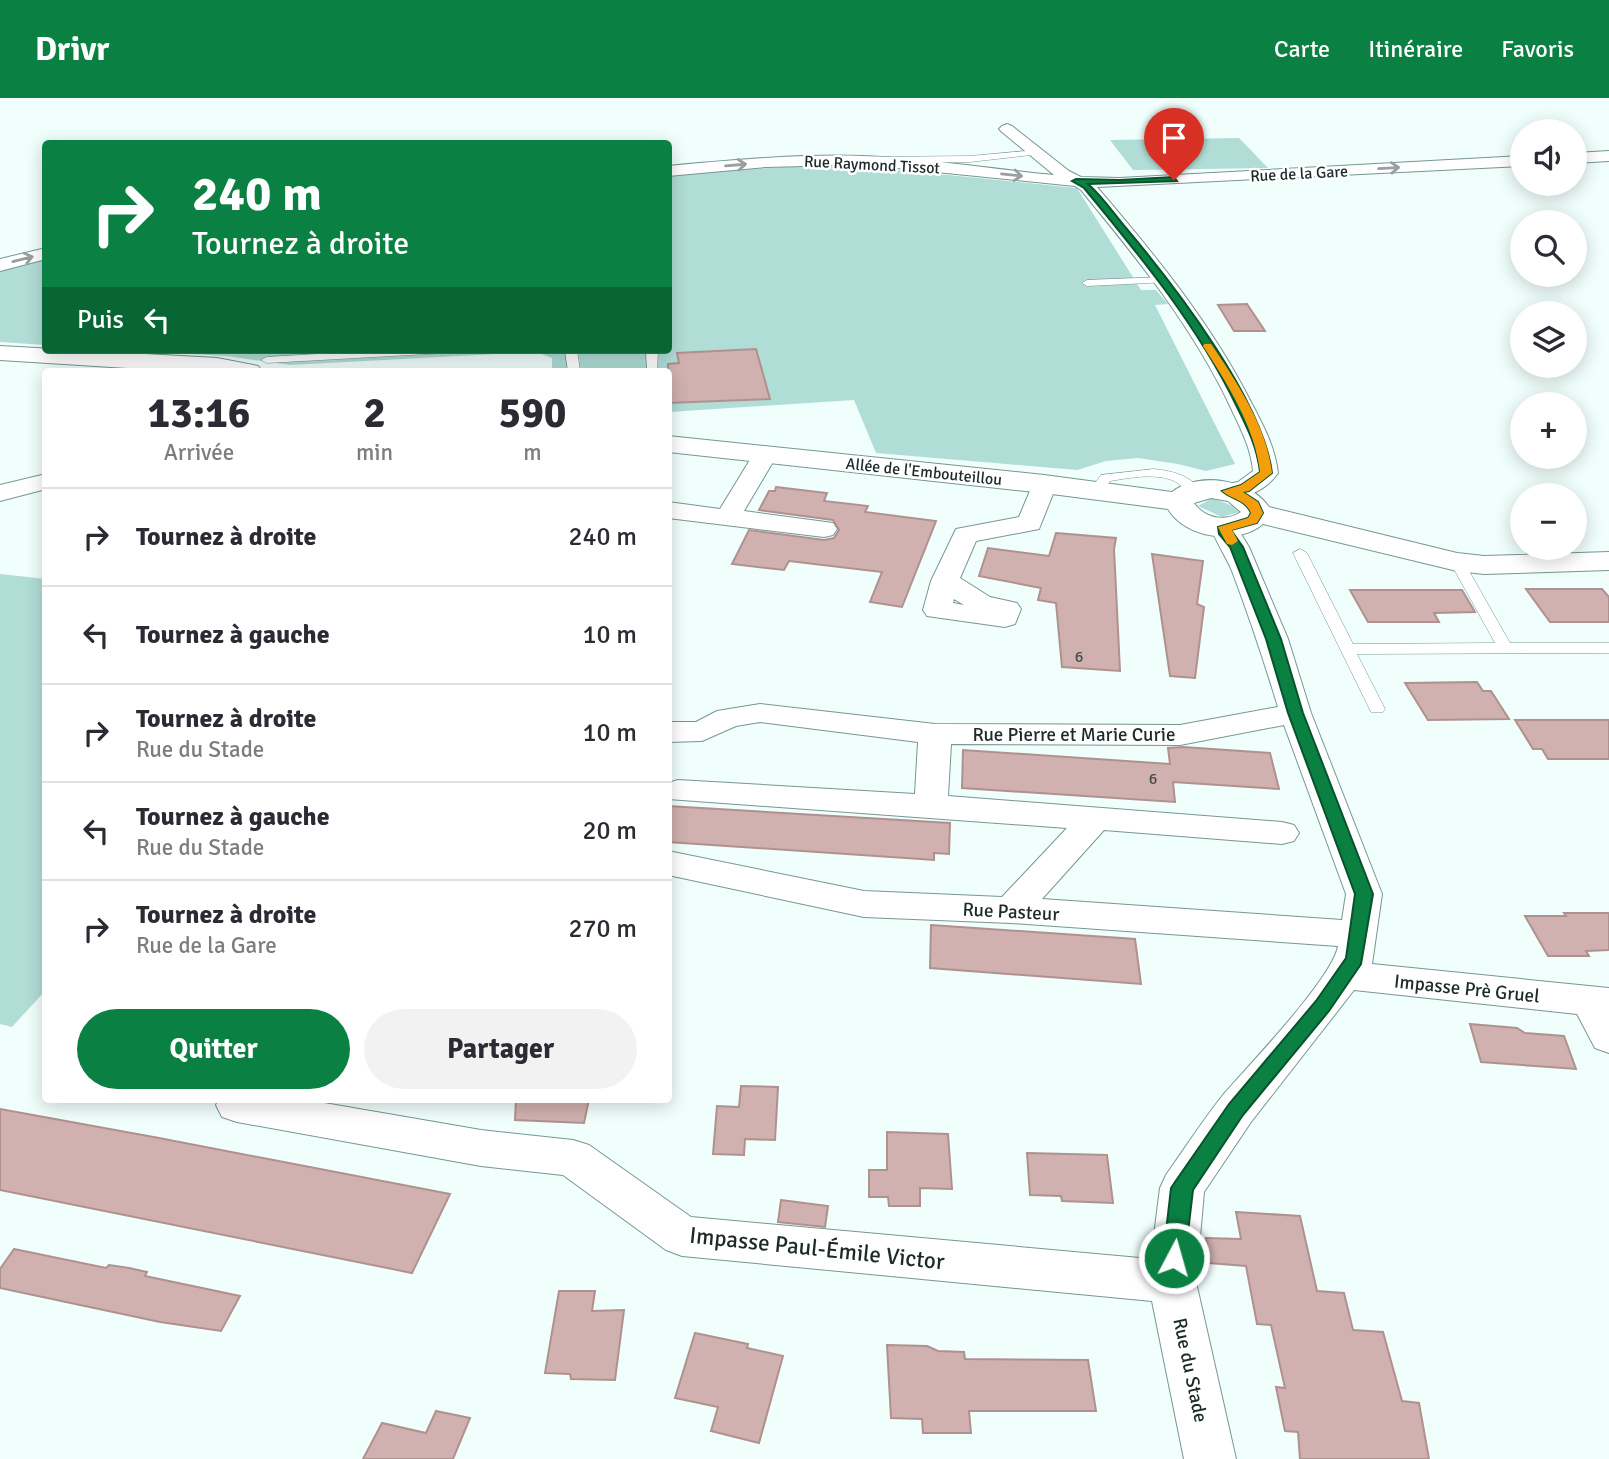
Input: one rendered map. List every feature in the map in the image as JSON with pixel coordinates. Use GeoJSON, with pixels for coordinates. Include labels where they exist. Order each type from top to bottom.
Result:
{"type":"FeatureCollection","features":[{"type":"Feature","properties":{"kind":"street"},"geometry":{"type":"LineString","coordinates":[[1007,129],[1063,174],[1087,187],[1165,281],[1227,376],[1264,450],[1266,473],[1245,488],[1236,510],[1457,562],[1484,565],[1609,561]]}},
{"type":"Feature","properties":{"kind":"street"},"geometry":{"type":"LineString","coordinates":[[1587,157],[1609,156]]}},
{"type":"Feature","properties":{"kind":"street","name":"Rue Raymond Tissot"},"geometry":{"type":"LineString","coordinates":[[672,171],[806,160],[867,161],[1076,181]]}},
{"type":"Feature","properties":{"kind":"street","name":"Rue de la Gare"},"geometry":{"type":"LineString","coordinates":[[1076,181],[1120,183],[1510,162]]}},
{"type":"Feature","properties":{"kind":"street"},"geometry":{"type":"LineString","coordinates":[[0,265],[42,254]]}},
{"type":"Feature","properties":{"kind":"street"},"geometry":{"type":"LineString","coordinates":[[0,353],[217,366],[258,365]]}},
{"type":"Feature","properties":{"kind":"street","name":"Allée de l'Embouteillou"},"geometry":{"type":"LineString","coordinates":[[672,444],[1097,490],[1187,496],[1181,511],[1191,518],[1236,510]]}},
{"type":"Feature","properties":{"kind":"street"},"geometry":{"type":"LineString","coordinates":[[729,517],[765,455]]}},
{"type":"Feature","properties":{"kind":"street"},"geometry":{"type":"LineString","coordinates":[[0,493],[42,482]]}},
{"type":"Feature","properties":{"kind":"street"},"geometry":{"type":"LineString","coordinates":[[946,581],[965,535],[1030,523],[1044,484]]}},
{"type":"Feature","properties":{"kind":"street"},"geometry":{"type":"LineString","coordinates":[[672,510],[824,529]]}},
{"type":"Feature","properties":{"kind":"street","name":"Rue du Stade"},"geometry":{"type":"LineString","coordinates":[[1210,1459],[1172,1282],[1182,1188],[1236,1110],[1322,1006],[1355,959],[1364,894],[1295,713],[1273,639],[1236,547],[1226,534],[1236,510]]}},
{"type":"Feature","properties":{"kind":"street","name":"Rue Pierre et Marie Curie"},"geometry":{"type":"LineString","coordinates":[[672,732],[702,731],[728,718],[760,713],[935,734],[1180,735],[1295,713]]}},
{"type":"Feature","properties":{"kind":"street"},"geometry":{"type":"LineString","coordinates":[[931,806],[935,734]]}},
{"type":"Feature","properties":{"kind":"street"},"geometry":{"type":"LineString","coordinates":[[678,791],[931,806],[1282,833]]}},
{"type":"Feature","properties":{"kind":"street"},"geometry":{"type":"LineString","coordinates":[[1011,910],[1095,819]]}},
{"type":"Feature","properties":{"kind":"street","name":"Rue Pasteur"},"geometry":{"type":"LineString","coordinates":[[672,864],[864,904],[1011,910],[1358,934]]}},
{"type":"Feature","properties":{"kind":"street","name":"Impasse Prè Gruel"},"geometry":{"type":"LineString","coordinates":[[1344,975],[1600,1003],[1609,1037]]}},
{"type":"Feature","properties":{"kind":"street","name":"Impasse Paul-Émile Victor"},"geometry":{"type":"LineString","coordinates":[[237,1105],[481,1148],[573,1158],[682,1236],[1172,1282]]}},
{"type":"Feature","properties":{"kind":"lane"},"geometry":{"type":"LineString","coordinates":[[867,161],[898,158],[970,159],[1037,152]]}},
{"type":"Feature","properties":{"kind":"lane"},"geometry":{"type":"LineString","coordinates":[[1087,283],[1165,281]]}},
{"type":"Feature","properties":{"kind":"lane"},"geometry":{"type":"LineString","coordinates":[[258,365],[395,354]]}},
{"type":"Feature","properties":{"kind":"lane"},"geometry":{"type":"LineString","coordinates":[[652,354],[653,368]]}},
{"type":"Feature","properties":{"kind":"lane"},"geometry":{"type":"LineString","coordinates":[[1300,553],[1377,709]]}},
{"type":"Feature","properties":{"kind":"lane"},"geometry":{"type":"LineString","coordinates":[[1457,562],[1505,648]]}},
{"type":"Feature","properties":{"kind":"lane"},"geometry":{"type":"LineString","coordinates":[[1348,649],[1609,648]]}},
{"type":"Feature","properties":{"kind":"shaded area"},"geometry":{"type":"Polygon","coordinates":[[[1239,138],[1268,168],[1133,170],[1110,140],[1239,138]]]}},
{"type":"Feature","properties":{"kind":"shaded area"},"geometry":{"type":"Polygon","coordinates":[[[858,166],[1077,188],[1141,290],[1156,290],[1168,304],[1155,305],[1235,464],[1206,471],[1138,458],[1106,461],[1077,470],[876,453],[854,400],[672,412],[672,368],[552,368],[552,358],[541,354],[672,354],[672,175],[783,167],[858,166]]]}},
{"type":"Feature","properties":{"kind":"shaded area"},"geometry":{"type":"Polygon","coordinates":[[[42,259],[42,345],[0,342],[0,270],[42,259]]]}},
{"type":"Feature","properties":{"kind":"shaded area"},"geometry":{"type":"Polygon","coordinates":[[[192,354],[498,354],[290,365],[192,354]]]}},
{"type":"Feature","properties":{"kind":"shaded area"},"geometry":{"type":"Polygon","coordinates":[[[1212,498],[1238,508],[1239,512],[1222,517],[1198,506],[1212,498]]]}},
{"type":"Feature","properties":{"kind":"shaded area"},"geometry":{"type":"Polygon","coordinates":[[[0,574],[42,579],[42,994],[12,1027],[0,1024],[0,574]]]}},
{"type":"Feature","properties":{"kind":"building"},"geometry":{"type":"Polygon","coordinates":[[[1247,304],[1265,331],[1234,331],[1218,305],[1247,304]]]}},
{"type":"Feature","properties":{"kind":"building"},"geometry":{"type":"Polygon","coordinates":[[[756,349],[770,399],[672,403],[672,368],[668,368],[668,364],[679,363],[677,353],[756,349]]]}},
{"type":"Feature","properties":{"kind":"building"},"geometry":{"type":"Polygon","coordinates":[[[776,487],[827,493],[824,501],[868,506],[865,512],[936,521],[902,607],[870,602],[882,572],[789,561],[784,570],[732,564],[749,530],[824,540],[834,538],[839,530],[833,520],[759,510],[769,491],[775,491],[776,487]]]}},
{"type":"Feature","properties":{"kind":"building"},"geometry":{"type":"Polygon","coordinates":[[[1056,533],[1116,538],[1114,549],[1120,671],[1062,667],[1056,603],[1038,600],[1041,588],[979,576],[988,548],[1049,556],[1056,533]]]}},
{"type":"Feature","properties":{"kind":"building"},"geometry":{"type":"Polygon","coordinates":[[[1152,554],[1203,561],[1197,604],[1204,607],[1195,678],[1170,676],[1152,554]]]}},
{"type":"Feature","properties":{"kind":"building"},"geometry":{"type":"Polygon","coordinates":[[[1526,589],[1602,589],[1609,597],[1609,622],[1550,622],[1526,589]]]}},
{"type":"Feature","properties":{"kind":"building"},"geometry":{"type":"Polygon","coordinates":[[[1350,590],[1462,590],[1475,612],[1434,613],[1439,622],[1368,622],[1350,590]]]}},
{"type":"Feature","properties":{"kind":"building"},"geometry":{"type":"Polygon","coordinates":[[[1477,682],[1483,691],[1491,691],[1509,719],[1428,720],[1405,683],[1477,682]]]}},
{"type":"Feature","properties":{"kind":"building"},"geometry":{"type":"Polygon","coordinates":[[[1515,720],[1609,720],[1609,759],[1548,759],[1542,749],[1533,749],[1515,720]]]}},
{"type":"Feature","properties":{"kind":"building"},"geometry":{"type":"Polygon","coordinates":[[[1168,748],[1270,753],[1279,789],[1173,782],[1175,802],[962,788],[963,750],[1170,764],[1168,748]]]}},
{"type":"Feature","properties":{"kind":"building"},"geometry":{"type":"Polygon","coordinates":[[[672,806],[950,823],[949,854],[934,853],[934,860],[672,842],[672,806]]]}},
{"type":"Feature","properties":{"kind":"building"},"geometry":{"type":"Polygon","coordinates":[[[1564,913],[1609,913],[1609,950],[1586,951],[1589,956],[1548,956],[1525,916],[1566,916],[1564,913]]]}},
{"type":"Feature","properties":{"kind":"building"},"geometry":{"type":"Polygon","coordinates":[[[931,925],[1135,939],[1141,984],[930,968],[931,925]]]}},
{"type":"Feature","properties":{"kind":"building"},"geometry":{"type":"Polygon","coordinates":[[[1470,1024],[1564,1036],[1576,1069],[1481,1062],[1470,1024]]]}},
{"type":"Feature","properties":{"kind":"building"},"geometry":{"type":"Polygon","coordinates":[[[741,1086],[778,1087],[775,1140],[745,1139],[744,1155],[713,1154],[717,1106],[739,1107],[741,1086]]]}},
{"type":"Feature","properties":{"kind":"building"},"geometry":{"type":"Polygon","coordinates":[[[516,1103],[588,1103],[584,1123],[515,1120],[516,1103]]]}},
{"type":"Feature","properties":{"kind":"building"},"geometry":{"type":"Polygon","coordinates":[[[0,1109],[450,1194],[412,1273],[0,1190],[0,1109]]]}},
{"type":"Feature","properties":{"kind":"building"},"geometry":{"type":"Polygon","coordinates":[[[887,1132],[948,1134],[952,1189],[920,1188],[920,1206],[889,1206],[888,1197],[869,1197],[869,1170],[887,1170],[887,1132]]]}},
{"type":"Feature","properties":{"kind":"building"},"geometry":{"type":"Polygon","coordinates":[[[1027,1153],[1107,1155],[1113,1203],[1062,1201],[1061,1196],[1030,1195],[1027,1153]]]}},
{"type":"Feature","properties":{"kind":"building"},"geometry":{"type":"Polygon","coordinates":[[[781,1200],[828,1206],[825,1227],[778,1222],[781,1200]]]}},
{"type":"Feature","properties":{"kind":"building"},"geometry":{"type":"Polygon","coordinates":[[[1236,1212],[1300,1216],[1317,1291],[1344,1293],[1353,1330],[1383,1332],[1402,1401],[1419,1403],[1429,1459],[1300,1459],[1298,1432],[1285,1431],[1276,1387],[1285,1388],[1271,1325],[1257,1324],[1246,1266],[1209,1263],[1206,1238],[1241,1239],[1236,1212]]]}},
{"type":"Feature","properties":{"kind":"building"},"geometry":{"type":"Polygon","coordinates":[[[14,1249],[106,1268],[109,1265],[129,1268],[147,1272],[145,1276],[240,1296],[221,1331],[160,1322],[0,1288],[0,1269],[14,1249]]]}},
{"type":"Feature","properties":{"kind":"building"},"geometry":{"type":"Polygon","coordinates":[[[559,1291],[595,1291],[592,1311],[624,1310],[615,1380],[571,1379],[570,1374],[545,1373],[559,1291]]]}},
{"type":"Feature","properties":{"kind":"building"},"geometry":{"type":"Polygon","coordinates":[[[695,1333],[748,1344],[747,1348],[783,1356],[759,1443],[711,1431],[718,1407],[675,1398],[695,1333]]]}},
{"type":"Feature","properties":{"kind":"building"},"geometry":{"type":"Polygon","coordinates":[[[887,1345],[927,1346],[938,1351],[964,1352],[965,1359],[1088,1360],[1096,1411],[969,1411],[971,1433],[923,1433],[922,1419],[891,1418],[887,1345]]]}},
{"type":"Feature","properties":{"kind":"building"},"geometry":{"type":"Polygon","coordinates":[[[436,1411],[470,1418],[453,1459],[363,1459],[382,1423],[426,1433],[436,1411]]]}},
{"type":"Feature","properties":{"kind":"slow traffic"},"geometry":{"type":"LineString","coordinates":[[1208,346],[1227,376],[1264,450],[1266,473],[1245,488],[1228,491],[1254,504],[1257,513],[1252,520],[1224,527],[1232,541]]}},
{"type":"Feature","properties":{"kind":"route"},"geometry":{"type":"LineString","coordinates":[[1174,180],[1120,183],[1076,181],[1087,187],[1165,281],[1227,376],[1264,450],[1266,473],[1245,488],[1228,491],[1254,504],[1257,513],[1252,520],[1224,527],[1236,547],[1273,639],[1295,713],[1364,894],[1355,959],[1322,1006],[1236,1110],[1182,1188],[1174,1258]]}}]}
